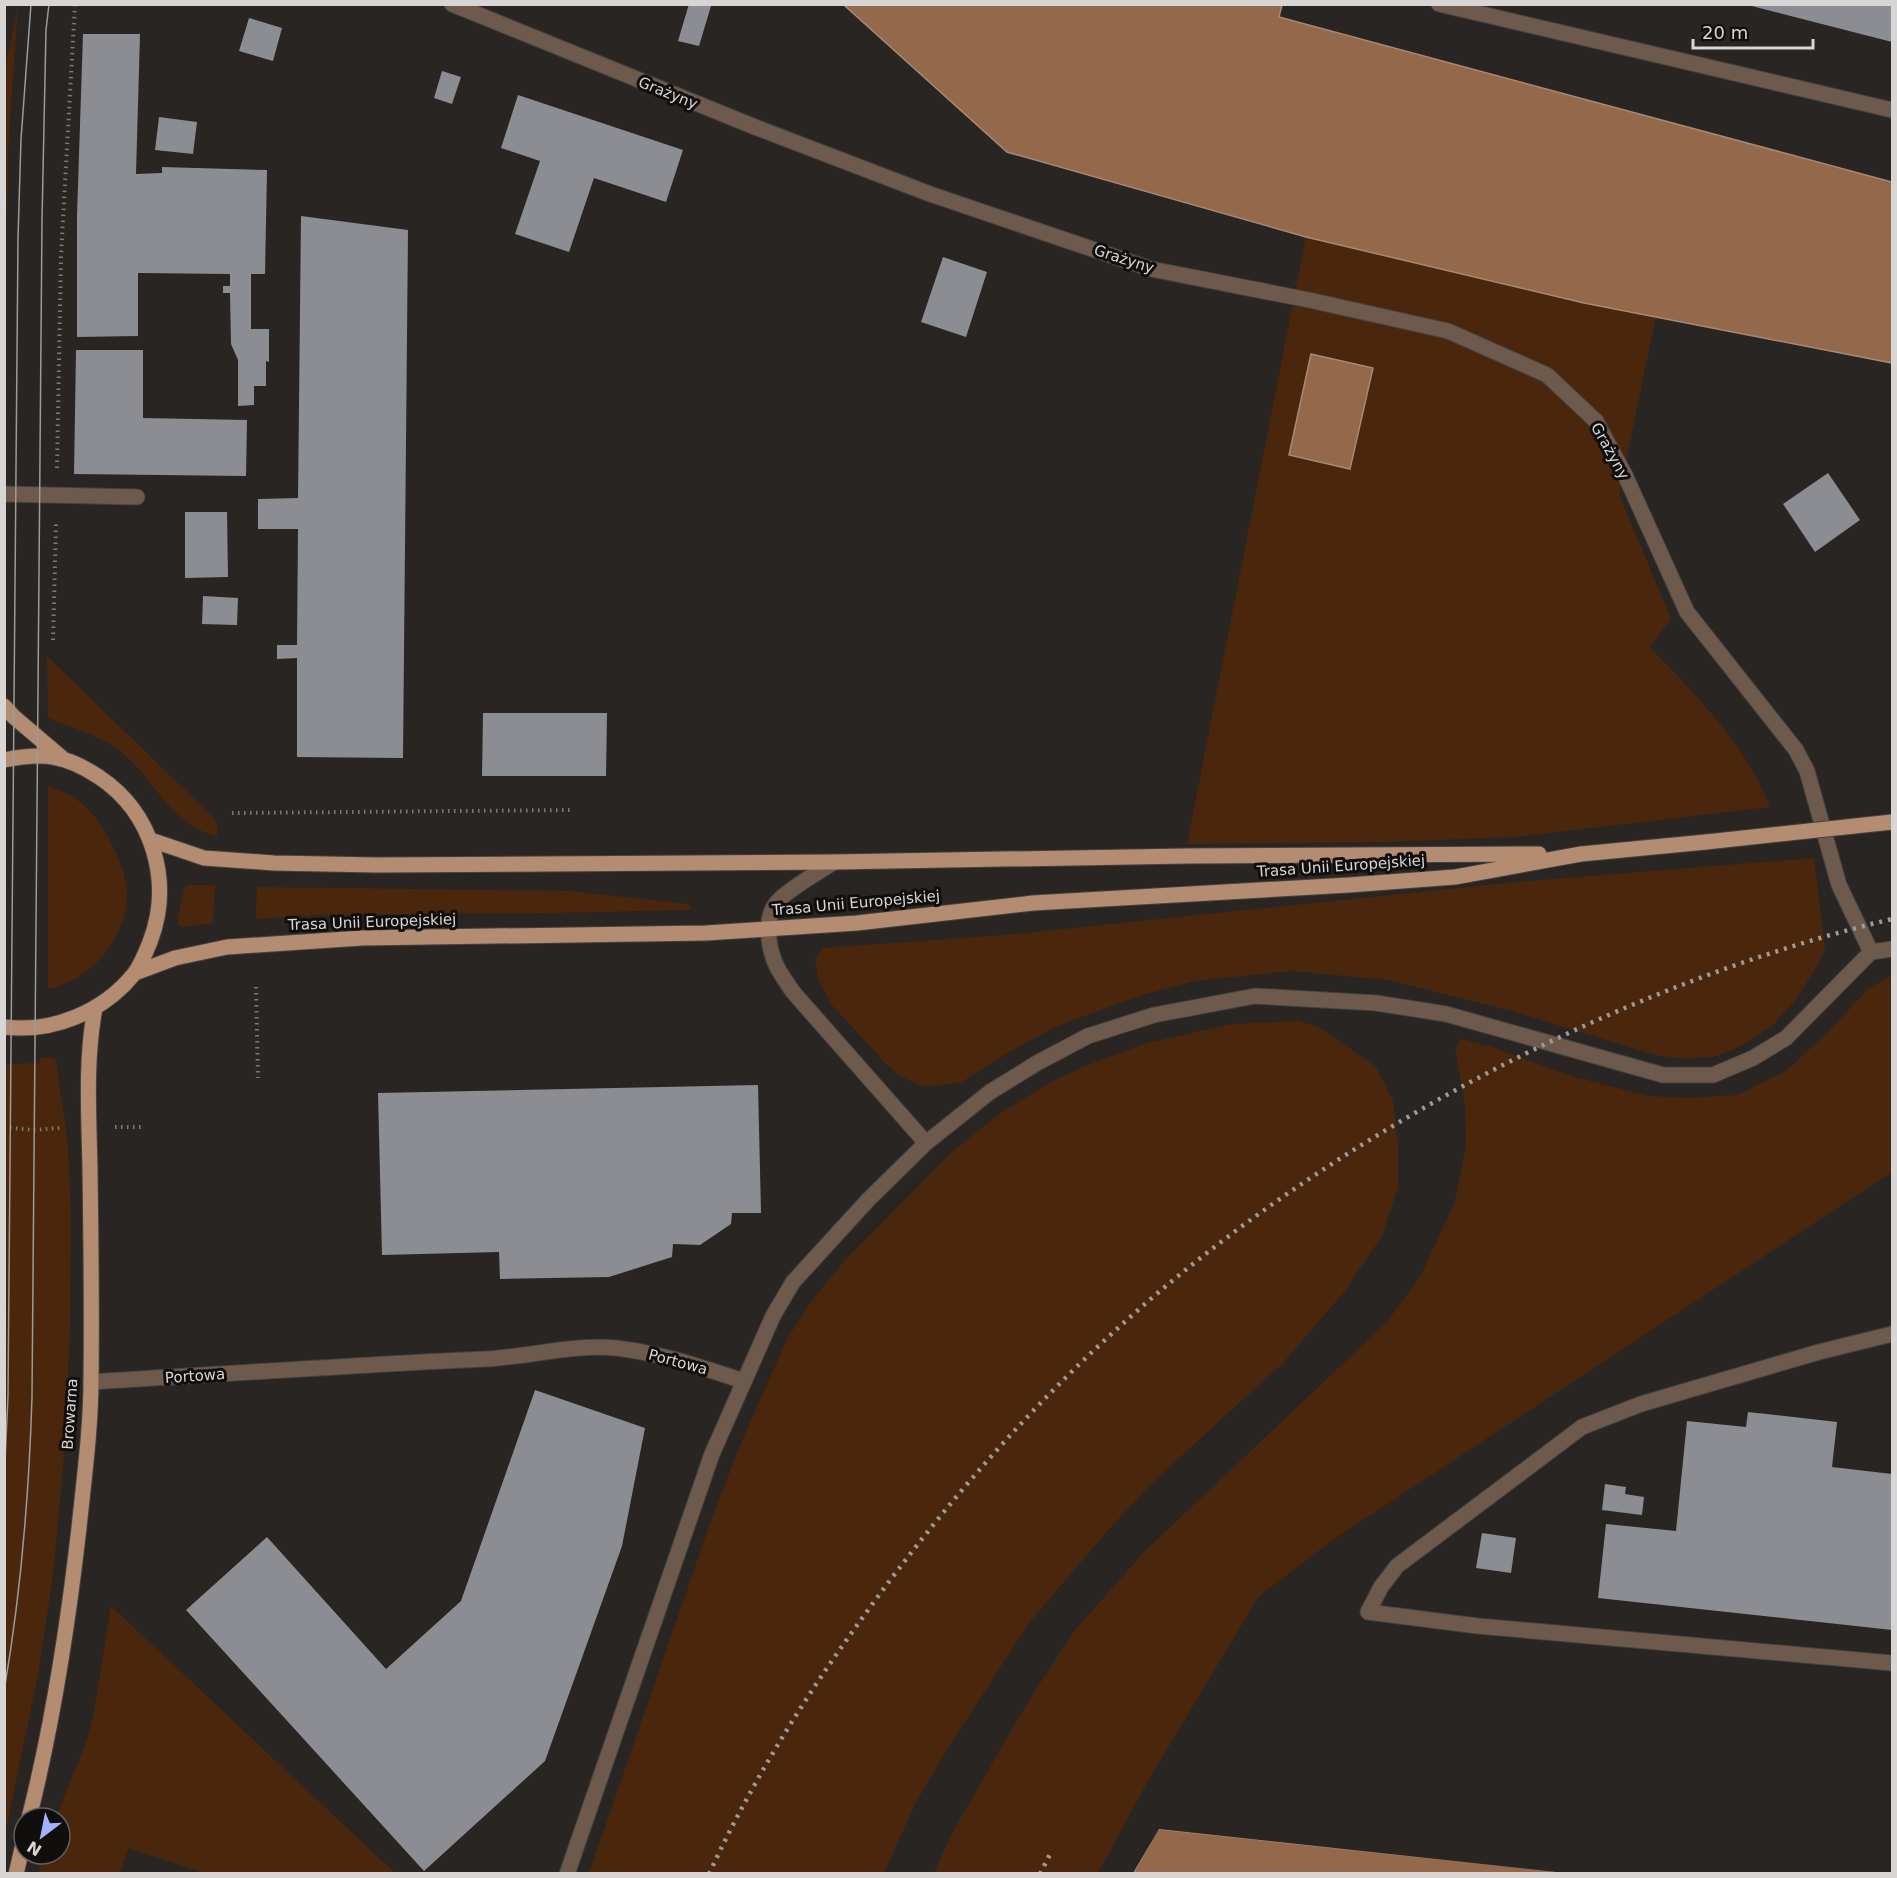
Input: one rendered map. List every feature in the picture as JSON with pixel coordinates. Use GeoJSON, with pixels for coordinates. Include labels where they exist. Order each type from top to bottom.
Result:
{"type":"FeatureCollection","features":[{"type":"Feature","properties":{"kind":"main road"},"geometry":{"type":"LineString","coordinates":[[4,706],[61,757],[87,769],[121,794],[133,808],[151,840],[159,868],[160,897],[156,926],[135,973],[120,988],[81,1016],[34,1028],[4,1027]]}},
{"type":"Feature","properties":{"kind":"main road"},"geometry":{"type":"LineString","coordinates":[[4,760],[38,756],[61,757]]}},
{"type":"Feature","properties":{"kind":"main road","name":"Trasa Unii Europejskiej"},"geometry":{"type":"LineString","coordinates":[[135,973],[195,953],[248,945],[362,938],[635,935],[857,923],[1033,903],[1455,877],[1581,854],[1893,822]]}},
{"type":"Feature","properties":{"kind":"main road","name":"Trasa Unii Europejskiej"},"geometry":{"type":"LineString","coordinates":[[151,840],[180,852],[204,858],[274,863],[400,865],[1581,854]]}},
{"type":"Feature","properties":{"kind":"main road","name":"Browarna"},"geometry":{"type":"LineString","coordinates":[[31,1806],[57,1683],[72,1586],[83,1487],[91,1382],[87,1077],[89,1040],[95,1008]]}},
{"type":"Feature","properties":{"kind":"street","name":"Grażyny"},"geometry":{"type":"LineString","coordinates":[[452,4],[755,127],[930,194],[1151,269],[1309,300],[1448,331],[1546,375],[1596,421],[1625,474],[1688,612],[1802,760],[1839,885],[1871,952]]}},
{"type":"Feature","properties":{"kind":"street"},"geometry":{"type":"LineString","coordinates":[[1439,4],[1893,110]]}},
{"type":"Feature","properties":{"kind":"street"},"geometry":{"type":"LineString","coordinates":[[4,494],[136,497]]}},
{"type":"Feature","properties":{"kind":"street"},"geometry":{"type":"LineString","coordinates":[[834,862],[778,900],[771,911],[769,929],[777,967],[793,992],[926,1143]]}},
{"type":"Feature","properties":{"kind":"street"},"geometry":{"type":"LineString","coordinates":[[567,1874],[712,1454],[742,1381],[773,1316],[793,1282],[868,1200],[926,1143],[990,1092],[1088,1036],[1154,1015],[1255,996],[1376,1003],[1446,1014],[1663,1075],[1713,1075],[1753,1058],[1786,1038],[1871,952],[1893,949]]}},
{"type":"Feature","properties":{"kind":"street"},"geometry":{"type":"LineString","coordinates":[[1893,1334],[1819,1352],[1652,1400],[1582,1426],[1397,1566],[1381,1587],[1368,1612],[1478,1626],[1893,1663]]}},
{"type":"Feature","properties":{"kind":"street","name":"Portowa"},"geometry":{"type":"LineString","coordinates":[[91,1382],[508,1358],[591,1347],[614,1348],[691,1364],[742,1381]]}},
{"type":"Feature","properties":{"kind":"path"},"geometry":{"type":"LineString","coordinates":[[53,640],[61,256],[75,4]]}},
{"type":"Feature","properties":{"kind":"path"},"geometry":{"type":"LineString","coordinates":[[232,813],[574,810]]}},
{"type":"Feature","properties":{"kind":"path"},"geometry":{"type":"LineString","coordinates":[[256,987],[258,1078]]}},
{"type":"Feature","properties":{"kind":"shaded area"},"geometry":{"type":"Polygon","coordinates":[[[18,5],[8,149],[5,302],[5,71],[18,5]]]}},
{"type":"Feature","properties":{"kind":"shaded area"},"geometry":{"type":"Polygon","coordinates":[[[844,5],[1282,5],[1279,17],[1892,182],[1892,363],[1584,303],[1306,237],[1007,152],[844,5]]]}},
{"type":"Feature","properties":{"kind":"shaded area"},"geometry":{"type":"Polygon","coordinates":[[[1306,237],[1584,303],[1656,317],[1619,494],[1671,619],[1650,647],[1702,702],[1733,741],[1747,762],[1770,807],[1515,837],[1384,842],[1187,844],[1306,237]]]}},
{"type":"Feature","properties":{"kind":"shaded area"},"geometry":{"type":"Polygon","coordinates":[[[1311,354],[1373,368],[1350,469],[1289,455],[1311,354]]]}},
{"type":"Feature","properties":{"kind":"shaded area"},"geometry":{"type":"Polygon","coordinates":[[[47,656],[214,818],[217,824],[217,836],[186,822],[162,798],[141,771],[116,748],[91,735],[48,718],[47,656]]]}},
{"type":"Feature","properties":{"kind":"shaded area"},"geometry":{"type":"Polygon","coordinates":[[[48,786],[68,794],[93,814],[114,848],[124,874],[127,897],[125,913],[119,929],[103,956],[78,977],[48,989],[48,786]]]}},
{"type":"Feature","properties":{"kind":"shaded area"},"geometry":{"type":"Polygon","coordinates":[[[1814,858],[1825,949],[1817,966],[1797,998],[1772,1026],[1739,1047],[1717,1056],[1684,1059],[1655,1055],[1509,1010],[1389,980],[1290,971],[1194,981],[1142,995],[1060,1025],[1012,1050],[960,1083],[919,1085],[900,1076],[888,1066],[831,1004],[818,979],[815,959],[824,948],[1006,935],[1516,882],[1814,858]]]}},
{"type":"Feature","properties":{"kind":"shaded area"},"geometry":{"type":"Polygon","coordinates":[[[188,885],[215,885],[213,923],[182,927],[177,924],[184,889],[188,885]]]}},
{"type":"Feature","properties":{"kind":"shaded area"},"geometry":{"type":"Polygon","coordinates":[[[257,887],[569,891],[688,904],[692,907],[688,910],[320,915],[256,919],[257,887]]]}},
{"type":"Feature","properties":{"kind":"shaded area"},"geometry":{"type":"Polygon","coordinates":[[[1892,975],[1892,1172],[1337,1537],[1259,1596],[1144,1788],[1098,1873],[934,1873],[952,1833],[1026,1705],[1074,1631],[1145,1551],[1387,1322],[1421,1275],[1454,1204],[1466,1146],[1465,1104],[1455,1049],[1461,1039],[1489,1046],[1571,1076],[1648,1096],[1687,1098],[1738,1095],[1786,1071],[1829,1031],[1868,989],[1892,975]]]}},
{"type":"Feature","properties":{"kind":"shaded area"},"geometry":{"type":"Polygon","coordinates":[[[1298,1021],[1321,1028],[1376,1067],[1393,1101],[1398,1145],[1398,1188],[1382,1236],[1344,1292],[1283,1363],[1153,1482],[1110,1528],[1029,1623],[944,1754],[914,1806],[884,1873],[589,1873],[712,1518],[738,1450],[787,1339],[810,1303],[845,1260],[952,1152],[995,1117],[1049,1083],[1085,1066],[1147,1043],[1232,1024],[1298,1021]]]}},
{"type":"Feature","properties":{"kind":"shaded area"},"geometry":{"type":"Polygon","coordinates":[[[52,1057],[56,1060],[68,1146],[71,1217],[70,1329],[65,1445],[53,1575],[39,1669],[5,1835],[5,1058],[6,1064],[39,1063],[40,1058],[52,1057]]]}},
{"type":"Feature","properties":{"kind":"shaded area"},"geometry":{"type":"Polygon","coordinates":[[[111,1606],[395,1873],[204,1873],[128,1848],[120,1873],[38,1873],[40,1866],[72,1866],[72,1806],[61,1806],[87,1740],[93,1717],[111,1606]]]}},
{"type":"Feature","properties":{"kind":"shaded area"},"geometry":{"type":"Polygon","coordinates":[[[1158,1829],[1572,1873],[1133,1874],[1158,1829]]]}},
{"type":"Feature","properties":{"kind":"pier"},"geometry":{"type":"Polygon","coordinates":[[[1158,1826],[1573,1871],[1575,1874],[1159,1829],[1133,1873],[1130,1874],[1158,1826]]]}},
{"type":"Feature","properties":{"kind":"building"},"geometry":{"type":"Polygon","coordinates":[[[689,4],[711,6],[699,46],[678,41],[689,4]]]}},
{"type":"Feature","properties":{"kind":"building"},"geometry":{"type":"Polygon","coordinates":[[[1892,4],[1892,42],[1748,5],[1892,4]]]}},
{"type":"Feature","properties":{"kind":"building"},"geometry":{"type":"Polygon","coordinates":[[[249,18],[282,28],[273,61],[239,51],[249,18]]]}},
{"type":"Feature","properties":{"kind":"building"},"geometry":{"type":"Polygon","coordinates":[[[83,34],[140,34],[136,174],[162,173],[162,167],[267,170],[265,274],[251,274],[251,329],[269,329],[269,362],[266,361],[266,386],[254,386],[254,405],[238,406],[238,360],[231,344],[230,293],[223,293],[223,286],[230,286],[230,274],[138,273],[138,336],[77,337],[77,215],[83,34]]]}},
{"type":"Feature","properties":{"kind":"building"},"geometry":{"type":"Polygon","coordinates":[[[442,71],[461,77],[452,104],[434,98],[442,71]]]}},
{"type":"Feature","properties":{"kind":"building"},"geometry":{"type":"Polygon","coordinates":[[[518,95],[683,150],[666,202],[594,178],[569,252],[515,234],[540,161],[501,148],[518,95]]]}},
{"type":"Feature","properties":{"kind":"building"},"geometry":{"type":"Polygon","coordinates":[[[159,117],[197,122],[193,154],[155,150],[159,117]]]}},
{"type":"Feature","properties":{"kind":"building"},"geometry":{"type":"Polygon","coordinates":[[[301,216],[408,230],[403,758],[297,757],[297,658],[277,659],[277,645],[297,645],[298,529],[258,529],[258,499],[298,498],[301,216]]]}},
{"type":"Feature","properties":{"kind":"building"},"geometry":{"type":"Polygon","coordinates":[[[943,257],[987,272],[966,337],[921,322],[943,257]]]}},
{"type":"Feature","properties":{"kind":"building"},"geometry":{"type":"Polygon","coordinates":[[[76,350],[143,350],[143,418],[247,420],[246,476],[74,474],[76,350]]]}},
{"type":"Feature","properties":{"kind":"building"},"geometry":{"type":"Polygon","coordinates":[[[1828,473],[1860,520],[1815,552],[1783,504],[1828,473]]]}},
{"type":"Feature","properties":{"kind":"building"},"geometry":{"type":"Polygon","coordinates":[[[185,512],[227,512],[228,577],[185,578],[185,512]]]}},
{"type":"Feature","properties":{"kind":"building"},"geometry":{"type":"Polygon","coordinates":[[[203,596],[238,598],[237,625],[202,624],[203,596]]]}},
{"type":"Feature","properties":{"kind":"building"},"geometry":{"type":"Polygon","coordinates":[[[483,713],[607,713],[606,776],[482,776],[483,713]]]}},
{"type":"Feature","properties":{"kind":"building"},"geometry":{"type":"Polygon","coordinates":[[[758,1085],[761,1213],[732,1213],[731,1224],[700,1245],[673,1244],[672,1257],[609,1277],[500,1279],[499,1252],[382,1255],[378,1093],[758,1085]]]}},
{"type":"Feature","properties":{"kind":"building"},"geometry":{"type":"Polygon","coordinates":[[[535,1390],[645,1428],[622,1546],[545,1761],[424,1871],[186,1610],[267,1537],[386,1669],[461,1601],[535,1390]]]}},
{"type":"Feature","properties":{"kind":"building"},"geometry":{"type":"Polygon","coordinates":[[[1748,1412],[1837,1422],[1832,1467],[1892,1474],[1892,1630],[1598,1598],[1606,1524],[1676,1531],[1687,1421],[1746,1427],[1748,1412]]]}},
{"type":"Feature","properties":{"kind":"building"},"geometry":{"type":"Polygon","coordinates":[[[1605,1484],[1626,1487],[1625,1494],[1644,1497],[1642,1515],[1602,1510],[1605,1484]]]}},
{"type":"Feature","properties":{"kind":"building"},"geometry":{"type":"Polygon","coordinates":[[[1482,1533],[1516,1538],[1511,1573],[1476,1568],[1482,1533]]]}},
{"type":"Feature","properties":{"kind":"tram line"},"geometry":{"type":"LineString","coordinates":[[4,1483],[8,1396],[18,238],[21,139],[31,4]]}},
{"type":"Feature","properties":{"kind":"tram line"},"geometry":{"type":"LineString","coordinates":[[4,1691],[23,1544],[32,1397],[42,220],[46,30],[49,4]]}},
{"type":"Feature","properties":{"kind":"railway"},"geometry":{"type":"LineString","coordinates":[[709,1874],[742,1807],[799,1710],[863,1617],[921,1540],[983,1466],[1049,1395],[1118,1328],[1200,1259],[1288,1193],[1382,1132],[1481,1077],[1582,1027],[1685,984],[1789,947],[1892,919]]}},
{"type":"Feature","properties":{"kind":"railway"},"geometry":{"type":"LineString","coordinates":[[1040,1874],[1052,1850]]}}]}
